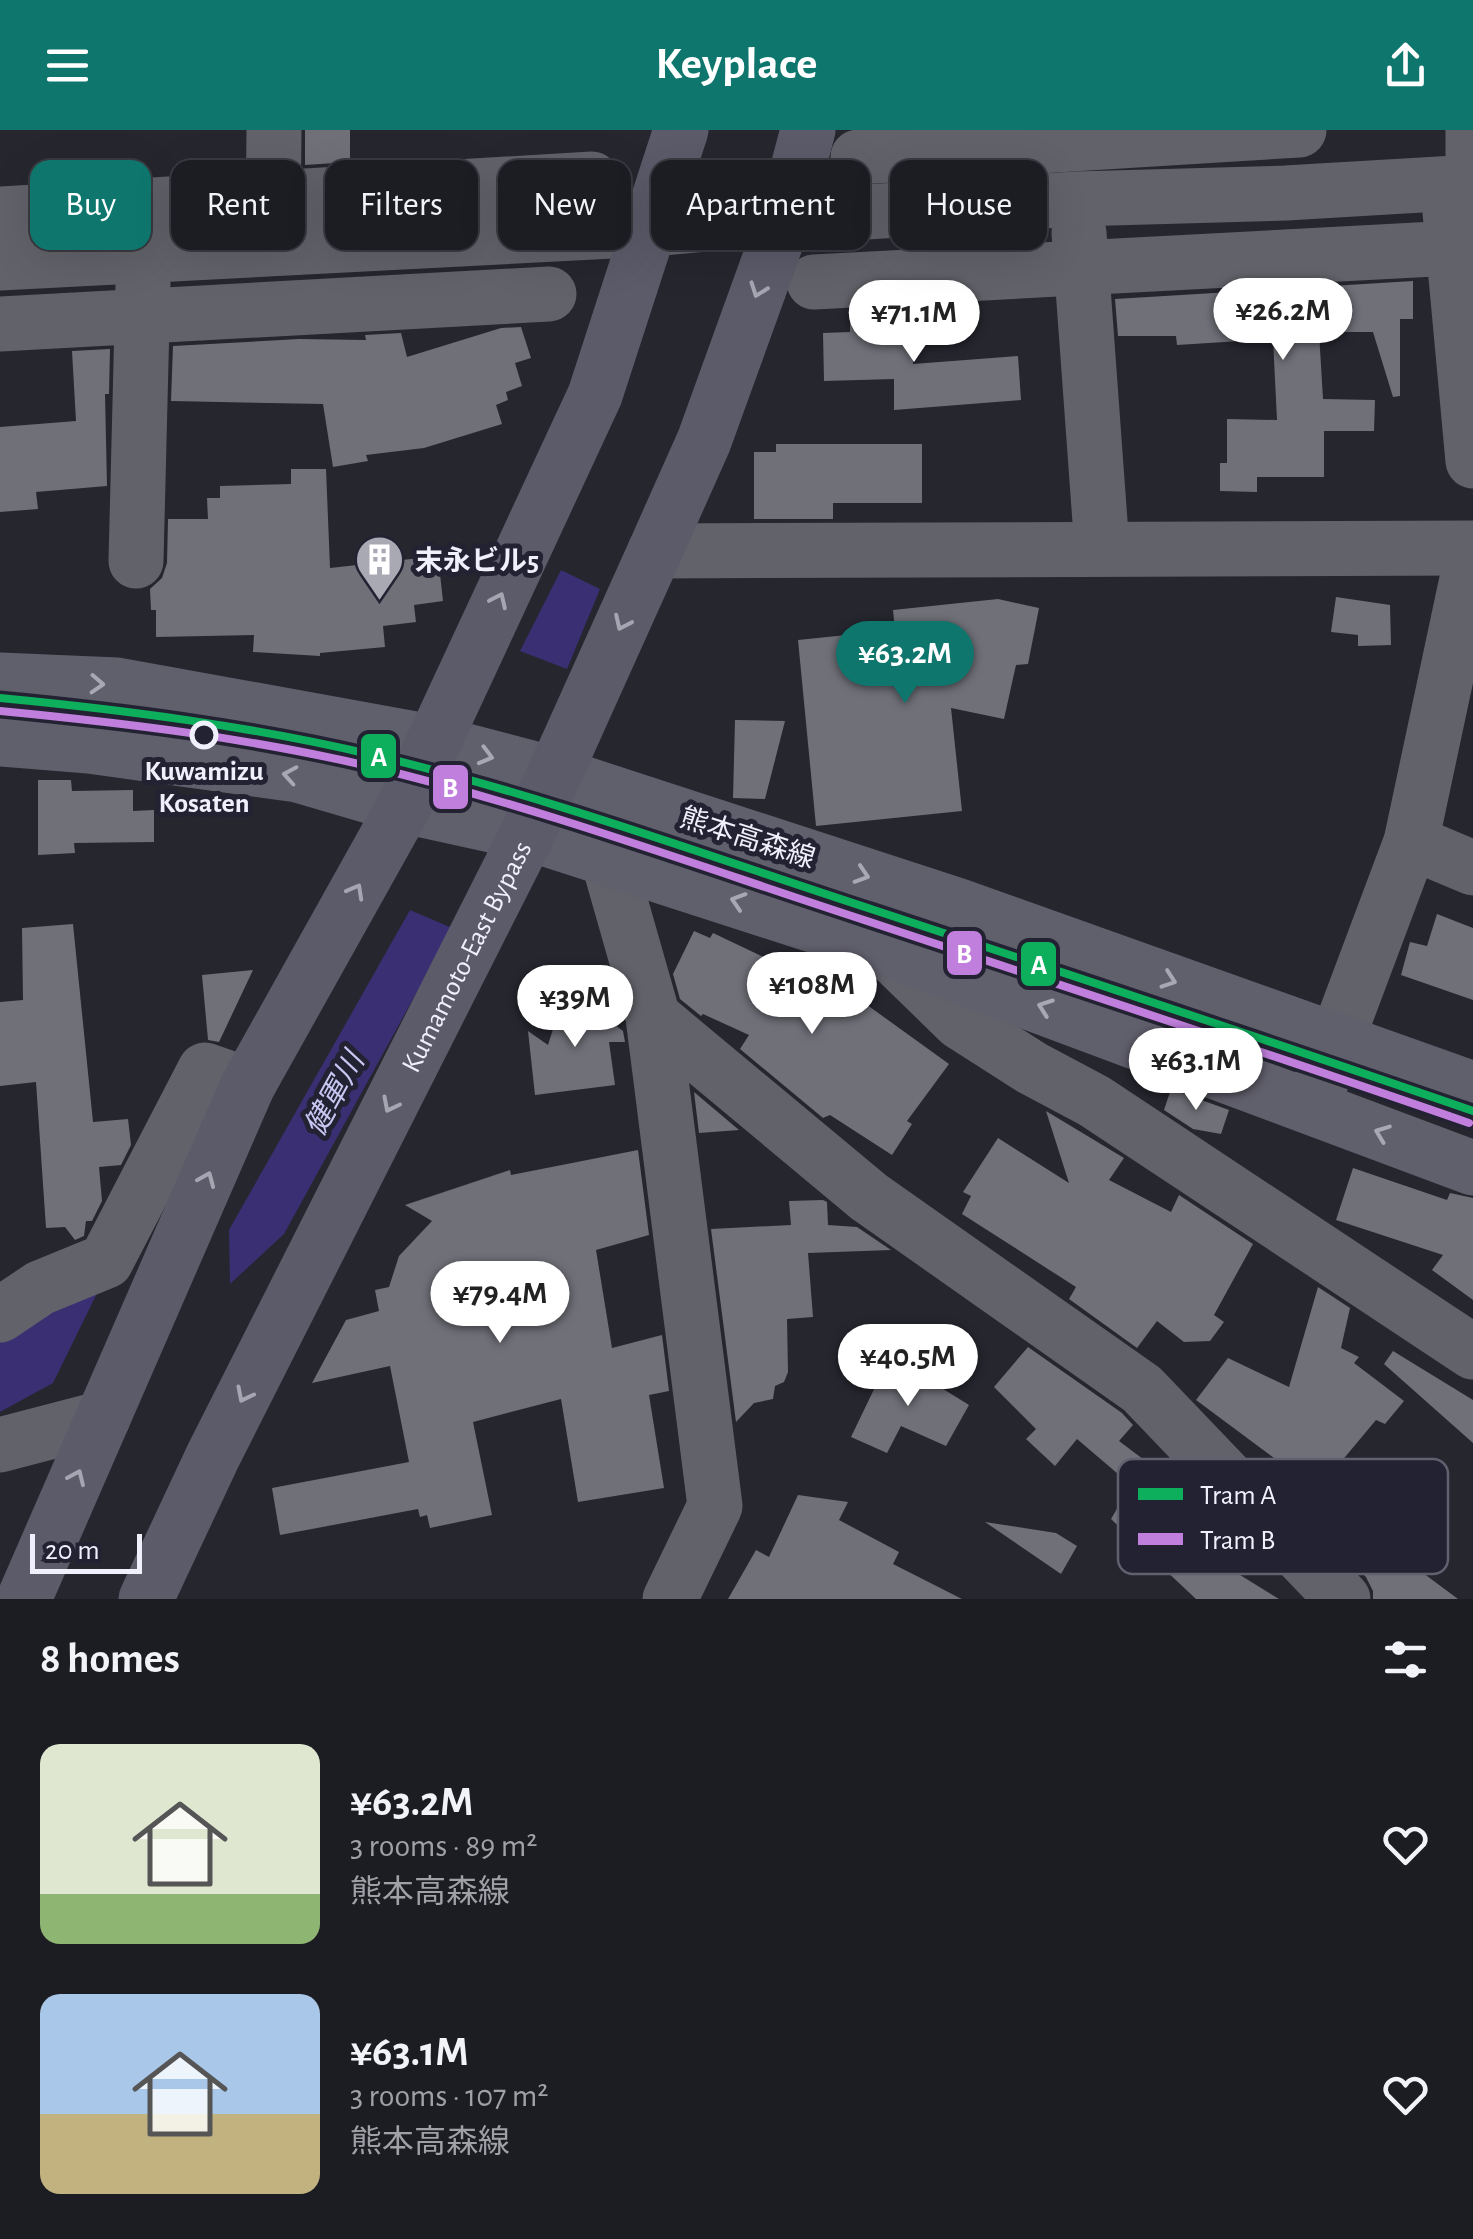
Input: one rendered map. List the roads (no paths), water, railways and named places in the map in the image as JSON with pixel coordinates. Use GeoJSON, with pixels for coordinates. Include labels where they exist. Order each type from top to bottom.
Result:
{"type":"FeatureCollection","features":[{"type":"Feature","properties":{"kind":"highway"},"geometry":{"type":"LineString","coordinates":[[24,1599],[248,1085],[404,806],[595,395],[681,130]]}},
{"type":"Feature","properties":{"kind":"highway","name":"Kumamoto-East Bypass"},"geometry":{"type":"LineString","coordinates":[[800,160],[808,130]]}},
{"type":"Feature","properties":{"kind":"highway","name":"Kumamoto-East Bypass"},"geometry":{"type":"LineString","coordinates":[[146,1599],[213,1456],[528,834],[704,441],[772,250]]}},
{"type":"Feature","properties":{"kind":"main road","name":"熊本高森線"},"geometry":{"type":"LineString","coordinates":[[0,680],[117,686],[432,742],[554,774],[959,906],[1473,1089]]}},
{"type":"Feature","properties":{"kind":"main road"},"geometry":{"type":"LineString","coordinates":[[0,739],[89,746],[298,776],[404,806],[528,834],[884,948],[1473,1168]]}},
{"type":"Feature","properties":{"kind":"street"},"geometry":{"type":"LineString","coordinates":[[274,130],[274,160]]}},
{"type":"Feature","properties":{"kind":"street"},"geometry":{"type":"LineString","coordinates":[[858,157],[1071,136],[1300,130]]}},
{"type":"Feature","properties":{"kind":"street"},"geometry":{"type":"LineString","coordinates":[[1473,130],[1465,178],[1464,248],[1473,461]]}},
{"type":"Feature","properties":{"kind":"street"},"geometry":{"type":"LineString","coordinates":[[1071,136],[1102,549]]}},
{"type":"Feature","properties":{"kind":"street"},"geometry":{"type":"LineString","coordinates":[[870,211],[1076,198],[1286,193],[1465,178]]}},
{"type":"Feature","properties":{"kind":"street"},"geometry":{"type":"LineString","coordinates":[[305,217],[498,192]]}},
{"type":"Feature","properties":{"kind":"street"},"geometry":{"type":"LineString","coordinates":[[0,214],[171,218]]}},
{"type":"Feature","properties":{"kind":"street"},"geometry":{"type":"LineString","coordinates":[[305,222],[650,229]]}},
{"type":"Feature","properties":{"kind":"street"},"geometry":{"type":"LineString","coordinates":[[0,264],[144,255],[171,248]]}},
{"type":"Feature","properties":{"kind":"street"},"geometry":{"type":"LineString","coordinates":[[814,282],[1464,248]]}},
{"type":"Feature","properties":{"kind":"street"},"geometry":{"type":"LineString","coordinates":[[136,561],[144,255]]}},
{"type":"Feature","properties":{"kind":"street"},"geometry":{"type":"LineString","coordinates":[[0,324],[549,294]]}},
{"type":"Feature","properties":{"kind":"street"},"geometry":{"type":"LineString","coordinates":[[655,551],[1473,549],[1411,842],[1312,1106]]}},
{"type":"Feature","properties":{"kind":"street"},"geometry":{"type":"LineString","coordinates":[[1411,842],[1473,868]]}},
{"type":"Feature","properties":{"kind":"street"},"geometry":{"type":"LineString","coordinates":[[608,860],[653,1018],[715,1506],[679,1596]]}},
{"type":"Feature","properties":{"kind":"street"},"geometry":{"type":"LineString","coordinates":[[884,948],[960,1022],[1032,1068],[1094,1101],[1473,1352]]}},
{"type":"Feature","properties":{"kind":"street"},"geometry":{"type":"LineString","coordinates":[[653,1018],[868,1197],[1142,1389],[1209,1459]]}},
{"type":"Feature","properties":{"kind":"street"},"geometry":{"type":"LineString","coordinates":[[0,1315],[40,1288],[106,1261],[205,1070],[248,1085]]}},
{"type":"Feature","properties":{"kind":"street"},"geometry":{"type":"LineString","coordinates":[[0,1445],[103,1418]]}},
{"type":"Feature","properties":{"kind":"street"},"geometry":{"type":"LineString","coordinates":[[1319,1574],[1343,1599]]}},
{"type":"Feature","properties":{"kind":"water"},"geometry":{"type":"Polygon","coordinates":[[[561,570],[600,589],[567,669],[520,651],[561,570]]]}},
{"type":"Feature","properties":{"kind":"water","name":"健軍川"},"geometry":{"type":"Polygon","coordinates":[[[410,910],[452,928],[284,1234],[230,1284],[229,1230],[410,910]]]}},
{"type":"Feature","properties":{"kind":"water"},"geometry":{"type":"Polygon","coordinates":[[[103,1281],[53,1383],[0,1412],[0,1340],[103,1281]]]}},
{"type":"Feature","properties":{"kind":"tram line","name":"A"},"geometry":{"type":"LineString","coordinates":[[0,698],[234,727],[373,755],[500,788],[1473,1111]]}},
{"type":"Feature","properties":{"kind":"tram line","name":"B"},"geometry":{"type":"LineString","coordinates":[[0,711],[234,740],[372,767],[496,800],[1469,1123]]}},
{"type":"Feature","properties":{"kind":"place","name":"末永ビル5"},"geometry":{"type":"Point","coordinates":[380,602]}},
{"type":"Feature","properties":{"kind":"place","name":"Kuwamizu Kosaten"},"geometry":{"type":"Point","coordinates":[204,735]}}]}
